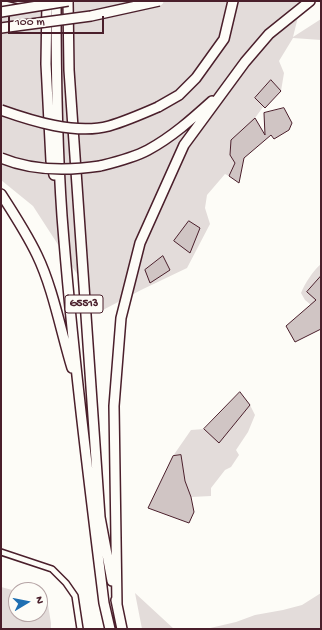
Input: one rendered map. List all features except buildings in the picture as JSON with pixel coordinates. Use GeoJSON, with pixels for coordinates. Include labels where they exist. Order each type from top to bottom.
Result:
{"type":"FeatureCollection","features":[{"type":"Feature","properties":{"kind":"highway"},"geometry":{"type":"LineString","coordinates":[[47,1],[46,64],[51,161],[62,210]]}},
{"type":"Feature","properties":{"kind":"highway","name":"G5513"},"geometry":{"type":"LineString","coordinates":[[56,1],[58,139],[70,318],[104,603],[110,629]]}},
{"type":"Feature","properties":{"kind":"highway"},"geometry":{"type":"LineString","coordinates":[[1,12],[68,1]]}},
{"type":"Feature","properties":{"kind":"highway","name":"G5513"},"geometry":{"type":"LineString","coordinates":[[68,1],[69,70],[100,517],[122,629]]}},
{"type":"Feature","properties":{"kind":"highway"},"geometry":{"type":"LineString","coordinates":[[69,70],[75,1]]}},
{"type":"Feature","properties":{"kind":"highway"},"geometry":{"type":"LineString","coordinates":[[1,28],[91,16],[159,1]]}},
{"type":"Feature","properties":{"kind":"highway"},"geometry":{"type":"LineString","coordinates":[[1,110],[52,126],[81,129],[108,126],[158,107],[179,95],[196,78],[220,45],[224,39],[233,1]]}},
{"type":"Feature","properties":{"kind":"highway"},"geometry":{"type":"LineString","coordinates":[[117,605],[114,406],[121,318],[140,243],[184,144],[245,62],[269,34],[310,1]]}},
{"type":"Feature","properties":{"kind":"highway"},"geometry":{"type":"LineString","coordinates":[[1,5],[19,10]]}},
{"type":"Feature","properties":{"kind":"highway"},"geometry":{"type":"LineString","coordinates":[[1,158],[33,167],[60,169],[80,169],[120,161],[147,151],[178,131],[226,88]]}},
{"type":"Feature","properties":{"kind":"highway"},"geometry":{"type":"LineString","coordinates":[[1,194],[38,256],[49,286],[79,392]]}},
{"type":"Feature","properties":{"kind":"street"},"geometry":{"type":"LineString","coordinates":[[1,552],[52,569],[66,583],[75,596],[80,629]]}},
{"type":"Feature","properties":{"kind":"shaded area"},"geometry":{"type":"Polygon","coordinates":[[[1,1],[302,1],[293,37],[321,19],[321,40],[293,38],[279,61],[284,73],[281,91],[271,80],[256,99],[263,107],[255,118],[231,141],[230,155],[235,163],[229,176],[225,174],[207,195],[205,208],[210,224],[187,268],[101,311],[33,206],[1,180],[1,1]]]}},
{"type":"Feature","properties":{"kind":"shaded area"},"geometry":{"type":"Polygon","coordinates":[[[321,264],[321,313],[305,300],[301,293],[310,277],[321,264]]]}},
{"type":"Feature","properties":{"kind":"shaded area"},"geometry":{"type":"Polygon","coordinates":[[[250,405],[255,415],[248,432],[236,450],[239,455],[231,467],[225,470],[211,488],[211,496],[191,497],[185,481],[181,455],[173,456],[191,430],[204,429],[219,442],[250,405]]]}},
{"type":"Feature","properties":{"kind":"shaded area"},"geometry":{"type":"Polygon","coordinates":[[[1,587],[8,589],[8,622],[48,622],[48,605],[51,629],[1,629],[1,587]]]}},
{"type":"Feature","properties":{"kind":"shaded area"},"geometry":{"type":"Polygon","coordinates":[[[135,593],[174,629],[142,629],[135,593]]]}},
{"type":"Feature","properties":{"kind":"shaded area"},"geometry":{"type":"Polygon","coordinates":[[[321,593],[321,629],[206,629],[236,622],[255,615],[302,605],[321,593]]]}}]}
